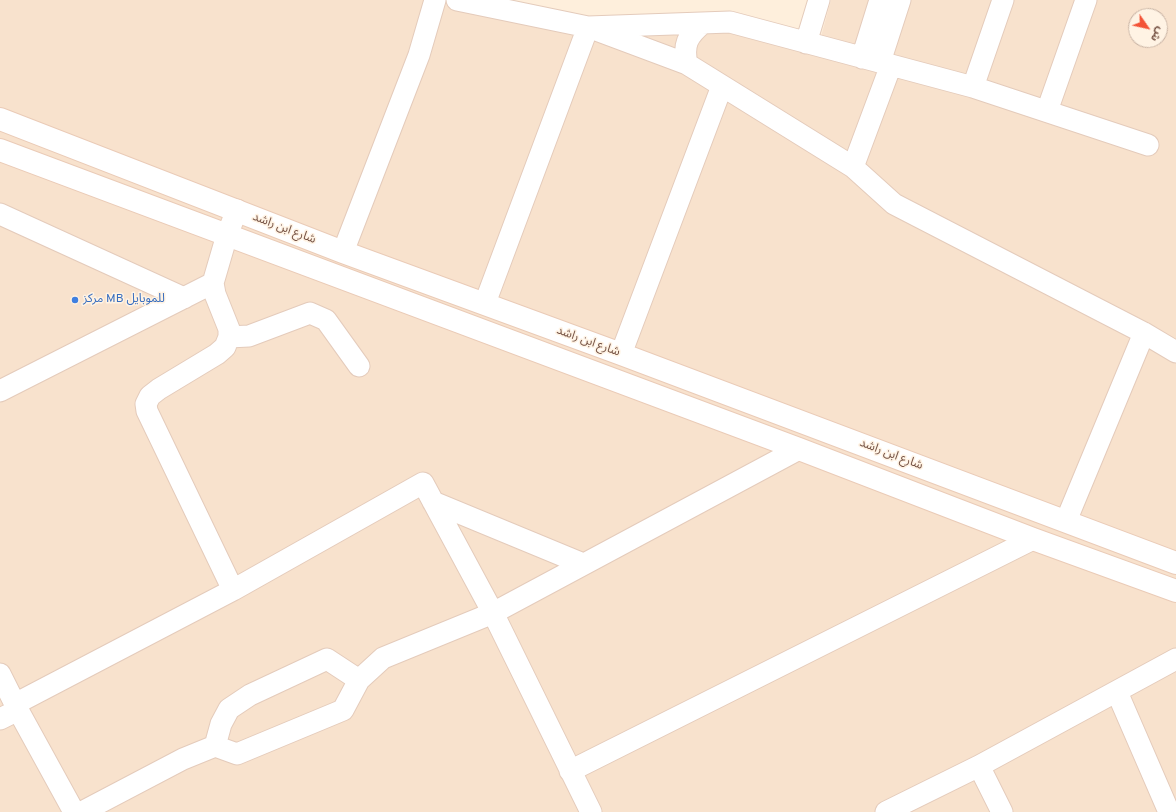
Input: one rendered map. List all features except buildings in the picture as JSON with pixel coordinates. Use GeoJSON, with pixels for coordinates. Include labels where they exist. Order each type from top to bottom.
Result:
{"type":"FeatureCollection","features":[{"type":"Feature","properties":{"kind":"main road","name":"شارع ابن راشد"},"geometry":{"type":"LineString","coordinates":[[0,119],[343,252],[621,354],[1176,563]]}},
{"type":"Feature","properties":{"kind":"main road"},"geometry":{"type":"LineString","coordinates":[[0,150],[799,448],[1033,539],[1176,591]]}},
{"type":"Feature","properties":{"kind":"main road"},"geometry":{"type":"LineString","coordinates":[[664,398],[674,374]]}},
{"type":"Feature","properties":{"kind":"street"},"geometry":{"type":"LineString","coordinates":[[343,252],[419,55],[435,0]]}},
{"type":"Feature","properties":{"kind":"street"},"geometry":{"type":"LineString","coordinates":[[457,0],[588,27],[686,64],[853,167],[894,204],[1144,333],[1176,352]]}},
{"type":"Feature","properties":{"kind":"street"},"geometry":{"type":"LineString","coordinates":[[806,43],[819,0]]}},
{"type":"Feature","properties":{"kind":"street"},"geometry":{"type":"LineString","coordinates":[[877,62],[880,0]]}},
{"type":"Feature","properties":{"kind":"street"},"geometry":{"type":"LineString","coordinates":[[853,167],[877,62],[900,0]]}},
{"type":"Feature","properties":{"kind":"street"},"geometry":{"type":"LineString","coordinates":[[973,87],[1003,0]]}},
{"type":"Feature","properties":{"kind":"street"},"geometry":{"type":"LineString","coordinates":[[1047,112],[1086,0]]}},
{"type":"Feature","properties":{"kind":"street"},"geometry":{"type":"LineString","coordinates":[[588,27],[730,22],[973,87],[1148,145]]}},
{"type":"Feature","properties":{"kind":"street"},"geometry":{"type":"LineString","coordinates":[[686,64],[685,53],[687,40],[694,30],[702,23]]}},
{"type":"Feature","properties":{"kind":"street"},"geometry":{"type":"LineString","coordinates":[[485,304],[588,27]]}},
{"type":"Feature","properties":{"kind":"street"},"geometry":{"type":"LineString","coordinates":[[621,354],[722,86]]}},
{"type":"Feature","properties":{"kind":"street"},"geometry":{"type":"LineString","coordinates":[[233,590],[147,411],[146,404],[150,396],[159,389],[217,354],[225,347],[229,338],[228,329],[215,294],[214,283],[227,235],[236,210]]}},
{"type":"Feature","properties":{"kind":"street"},"geometry":{"type":"LineString","coordinates":[[0,214],[184,298]]}},
{"type":"Feature","properties":{"kind":"street"},"geometry":{"type":"LineString","coordinates":[[0,391],[214,283]]}},
{"type":"Feature","properties":{"kind":"street"},"geometry":{"type":"LineString","coordinates":[[229,338],[249,336],[310,313],[326,320],[358,366]]}},
{"type":"Feature","properties":{"kind":"street"},"geometry":{"type":"LineString","coordinates":[[1066,521],[1144,333]]}},
{"type":"Feature","properties":{"kind":"street"},"geometry":{"type":"LineString","coordinates":[[82,812],[183,759],[215,746],[237,754],[343,710],[359,680],[383,658],[493,613],[799,448]]}},
{"type":"Feature","properties":{"kind":"street"},"geometry":{"type":"LineString","coordinates":[[11,711],[233,590],[423,483],[493,613],[591,812]]}},
{"type":"Feature","properties":{"kind":"street"},"geometry":{"type":"LineString","coordinates":[[433,502],[583,564]]}},
{"type":"Feature","properties":{"kind":"street"},"geometry":{"type":"LineString","coordinates":[[570,771],[1033,539]]}},
{"type":"Feature","properties":{"kind":"street"},"geometry":{"type":"LineString","coordinates":[[215,746],[221,724],[229,709],[250,695],[327,659],[359,680]]}},
{"type":"Feature","properties":{"kind":"street"},"geometry":{"type":"LineString","coordinates":[[886,812],[980,766],[1176,660]]}},
{"type":"Feature","properties":{"kind":"street"},"geometry":{"type":"LineString","coordinates":[[0,674],[11,711],[74,812]]}},
{"type":"Feature","properties":{"kind":"street"},"geometry":{"type":"LineString","coordinates":[[1117,692],[1169,812]]}},
{"type":"Feature","properties":{"kind":"street"},"geometry":{"type":"LineString","coordinates":[[980,766],[1002,812]]}},
{"type":"Feature","properties":{"kind":"shaded area"},"geometry":{"type":"Polygon","coordinates":[[[0,0],[455,0],[819,44],[831,0],[1176,0],[1176,812],[0,812],[0,0]]]}},
{"type":"Feature","properties":{"kind":"place","name":"مركز MB للموبايل"},"geometry":{"type":"Point","coordinates":[75,300]}}]}
